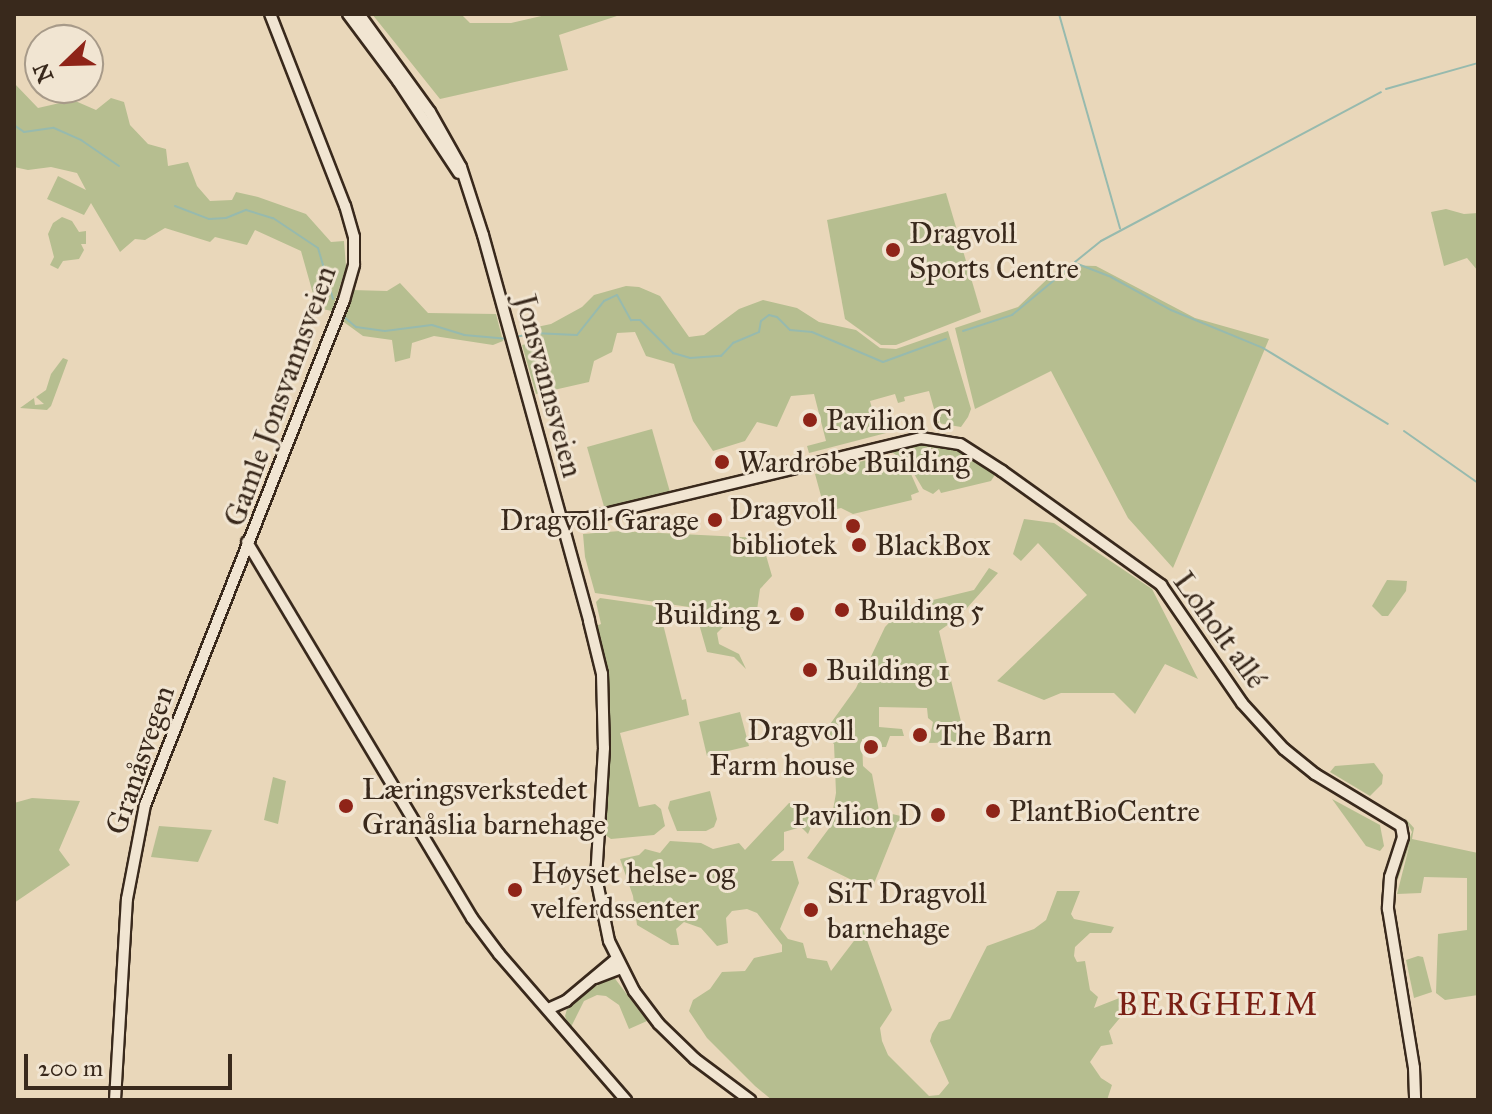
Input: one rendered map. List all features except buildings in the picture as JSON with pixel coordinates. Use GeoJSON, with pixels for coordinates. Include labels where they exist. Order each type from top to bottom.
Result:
{"type":"FeatureCollection","features":[{"type":"Feature","properties":{"kind":"street","name":"Gamle Jonsvannsveien"},"geometry":{"type":"LineString","coordinates":[[270,14],[345,206],[355,251],[344,300],[247,542],[472,918],[499,954],[626,1100]]}},
{"type":"Feature","properties":{"kind":"street","name":"Jonsvannsveien"},"geometry":{"type":"LineString","coordinates":[[348,14],[461,175]]}},
{"type":"Feature","properties":{"kind":"street","name":"Jonsvannsveien"},"geometry":{"type":"LineString","coordinates":[[359,14],[430,112],[452,150],[479,222],[509,329],[562,524],[600,686],[604,748],[596,877],[603,920],[618,964],[644,1006],[674,1040],[750,1100]]}},
{"type":"Feature","properties":{"kind":"street","name":"Loholt allé"},"geometry":{"type":"LineString","coordinates":[[562,524],[909,440],[933,438],[969,449],[1144,571],[1176,603],[1218,669],[1275,741],[1315,774],[1401,826],[1403,837],[1390,877],[1388,909],[1414,1068],[1415,1100]]}},
{"type":"Feature","properties":{"kind":"street","name":"Granåsvegen"},"geometry":{"type":"LineString","coordinates":[[115,1100],[127,899],[141,819],[247,542]]}},
{"type":"Feature","properties":{"kind":"street"},"geometry":{"type":"LineString","coordinates":[[552,1013],[595,978],[618,964]]}},
{"type":"Feature","properties":{"kind":"green space"},"geometry":{"type":"Polygon","coordinates":[[[372,14],[461,14],[470,23],[511,23],[550,14],[623,14],[559,35],[568,70],[440,99],[372,14]]]}},
{"type":"Feature","properties":{"kind":"green space"},"geometry":{"type":"Polygon","coordinates":[[[14,83],[24,93],[24,104],[34,104],[38,108],[56,104],[82,104],[96,110],[111,98],[124,102],[130,125],[148,144],[166,149],[168,166],[188,162],[197,186],[210,201],[232,200],[236,192],[258,197],[306,214],[331,242],[344,241],[346,267],[332,311],[317,308],[301,251],[255,230],[247,245],[215,237],[210,242],[165,228],[145,240],[135,239],[120,252],[91,203],[84,215],[47,199],[58,176],[86,190],[77,173],[51,167],[28,170],[14,167],[14,83]]]}},
{"type":"Feature","properties":{"kind":"green space"},"geometry":{"type":"Polygon","coordinates":[[[946,193],[981,312],[896,345],[881,345],[845,319],[827,220],[946,193]]]}},
{"type":"Feature","properties":{"kind":"green space"},"geometry":{"type":"Polygon","coordinates":[[[1446,209],[1464,214],[1478,213],[1478,271],[1467,258],[1444,266],[1431,212],[1446,209]]]}},
{"type":"Feature","properties":{"kind":"green space"},"geometry":{"type":"Polygon","coordinates":[[[62,217],[72,221],[79,232],[86,231],[86,244],[81,244],[84,250],[79,259],[63,261],[58,269],[50,265],[54,257],[48,234],[53,223],[62,217]]]}},
{"type":"Feature","properties":{"kind":"green space"},"geometry":{"type":"Polygon","coordinates":[[[1062,265],[1096,266],[1195,318],[1269,339],[1173,568],[1128,518],[1051,371],[975,409],[955,328],[1018,307],[1062,265]]]}},
{"type":"Feature","properties":{"kind":"green space"},"geometry":{"type":"Polygon","coordinates":[[[400,283],[428,313],[496,314],[503,341],[493,345],[434,336],[412,343],[410,358],[395,362],[392,340],[363,336],[341,320],[352,290],[387,291],[400,283]]]}},
{"type":"Feature","properties":{"kind":"green space"},"geometry":{"type":"Polygon","coordinates":[[[626,286],[639,287],[660,296],[689,337],[704,335],[739,309],[763,300],[797,308],[819,322],[856,330],[880,348],[896,349],[948,331],[971,409],[961,427],[938,423],[929,391],[904,397],[905,401],[898,403],[895,394],[870,401],[877,428],[888,426],[890,432],[809,453],[807,446],[826,441],[814,394],[791,396],[777,427],[757,422],[745,441],[713,451],[693,421],[674,364],[646,356],[635,332],[617,333],[612,352],[594,361],[589,382],[536,394],[522,345],[531,343],[532,328],[551,324],[582,307],[594,295],[626,286]]]}},
{"type":"Feature","properties":{"kind":"green space"},"geometry":{"type":"Polygon","coordinates":[[[63,358],[68,360],[51,406],[47,410],[20,408],[34,398],[35,405],[44,404],[36,397],[46,390],[51,374],[63,358]]]}},
{"type":"Feature","properties":{"kind":"green space"},"geometry":{"type":"Polygon","coordinates":[[[652,429],[670,492],[605,510],[587,447],[652,429]]]}},
{"type":"Feature","properties":{"kind":"green space"},"geometry":{"type":"Polygon","coordinates":[[[932,441],[969,453],[996,473],[991,481],[941,493],[939,489],[933,494],[923,489],[907,462],[887,449],[932,441]]]}},
{"type":"Feature","properties":{"kind":"green space"},"geometry":{"type":"Polygon","coordinates":[[[885,455],[904,465],[911,474],[919,492],[911,495],[912,500],[853,514],[841,508],[829,511],[824,507],[815,474],[885,455]]]}},
{"type":"Feature","properties":{"kind":"green space"},"geometry":{"type":"Polygon","coordinates":[[[1024,519],[1054,523],[1152,589],[1198,679],[1165,664],[1135,714],[1114,693],[1061,693],[1044,700],[997,681],[1087,595],[1038,543],[1021,561],[1013,554],[1024,519]]]}},
{"type":"Feature","properties":{"kind":"green space"},"geometry":{"type":"Polygon","coordinates":[[[620,531],[761,538],[772,576],[760,589],[756,617],[595,593],[585,557],[583,534],[620,531]]]}},
{"type":"Feature","properties":{"kind":"green space"},"geometry":{"type":"Polygon","coordinates":[[[989,568],[998,573],[959,617],[939,631],[966,742],[929,743],[933,722],[928,718],[927,708],[879,707],[879,727],[902,729],[904,736],[890,736],[886,747],[876,747],[874,738],[862,739],[863,766],[872,774],[879,811],[901,816],[873,886],[864,886],[807,858],[830,827],[836,793],[834,744],[823,734],[856,688],[885,627],[904,607],[974,590],[989,568]]]}},
{"type":"Feature","properties":{"kind":"green space"},"geometry":{"type":"Polygon","coordinates":[[[1387,580],[1407,581],[1406,591],[1388,616],[1382,616],[1372,606],[1387,580]]]}},
{"type":"Feature","properties":{"kind":"green space"},"geometry":{"type":"Polygon","coordinates":[[[600,598],[747,619],[752,628],[746,630],[729,621],[717,633],[719,644],[739,654],[746,669],[734,657],[707,652],[697,617],[660,612],[682,700],[686,699],[689,715],[620,733],[639,807],[655,804],[661,809],[665,826],[654,835],[611,839],[604,834],[608,752],[603,677],[609,675],[596,626],[601,624],[596,602],[600,598]]]}},
{"type":"Feature","properties":{"kind":"green space"},"geometry":{"type":"Polygon","coordinates":[[[740,712],[749,746],[707,756],[699,722],[740,712]]]}},
{"type":"Feature","properties":{"kind":"green space"},"geometry":{"type":"Polygon","coordinates":[[[1374,763],[1383,775],[1382,784],[1370,796],[1330,772],[1335,766],[1374,763]]]}},
{"type":"Feature","properties":{"kind":"green space"},"geometry":{"type":"Polygon","coordinates":[[[273,777],[286,781],[278,824],[264,820],[273,777]]]}},
{"type":"Feature","properties":{"kind":"green space"},"geometry":{"type":"Polygon","coordinates":[[[710,791],[717,819],[714,827],[706,831],[677,831],[668,808],[670,801],[710,791]]]}},
{"type":"Feature","properties":{"kind":"green space"},"geometry":{"type":"Polygon","coordinates":[[[32,798],[80,801],[59,850],[70,865],[14,903],[14,803],[32,798]]]}},
{"type":"Feature","properties":{"kind":"green space"},"geometry":{"type":"Polygon","coordinates":[[[1332,799],[1380,825],[1384,846],[1380,851],[1366,846],[1332,799]]]}},
{"type":"Feature","properties":{"kind":"green space"},"geometry":{"type":"Polygon","coordinates":[[[789,803],[804,806],[813,822],[808,834],[801,827],[784,832],[784,850],[771,861],[793,861],[799,883],[780,929],[788,939],[803,943],[807,958],[827,961],[831,971],[863,929],[892,1010],[880,1028],[882,1041],[888,1055],[929,1096],[939,1095],[949,1083],[930,1041],[932,1034],[939,1022],[950,1019],[987,946],[1034,929],[1046,920],[1057,891],[1080,891],[1071,914],[1074,919],[1114,927],[1111,933],[1090,933],[1075,947],[1074,956],[1077,962],[1085,961],[1090,990],[1098,997],[1094,1008],[1122,997],[1129,997],[1138,1005],[1124,1013],[1109,1031],[1113,1044],[1101,1046],[1090,1062],[1101,1078],[1112,1085],[1107,1100],[772,1100],[755,1086],[707,1038],[689,1011],[693,1000],[710,989],[722,972],[745,971],[754,958],[782,952],[782,945],[757,913],[747,909],[732,911],[726,918],[728,943],[717,946],[701,928],[684,922],[676,929],[679,945],[671,945],[637,925],[633,896],[620,859],[639,855],[645,849],[660,853],[670,841],[701,843],[713,849],[739,843],[745,850],[789,803]]]}},
{"type":"Feature","properties":{"kind":"green space"},"geometry":{"type":"Polygon","coordinates":[[[1405,818],[1414,828],[1412,839],[1478,853],[1478,995],[1445,1000],[1436,993],[1438,934],[1467,930],[1467,878],[1424,877],[1421,893],[1397,894],[1410,843],[1396,885],[1395,875],[1412,832],[1405,818]]]}},
{"type":"Feature","properties":{"kind":"green space"},"geometry":{"type":"Polygon","coordinates":[[[159,826],[212,830],[198,862],[151,857],[159,826]]]}},
{"type":"Feature","properties":{"kind":"green space"},"geometry":{"type":"Polygon","coordinates":[[[1423,957],[1432,992],[1414,998],[1406,960],[1423,957]]]}},
{"type":"Feature","properties":{"kind":"green space"},"geometry":{"type":"Polygon","coordinates":[[[613,976],[647,1021],[629,1029],[619,1005],[606,996],[597,995],[584,1001],[570,1029],[565,1016],[567,1009],[584,993],[613,976]]]}},
{"type":"Feature","properties":{"kind":"waterway"},"geometry":{"type":"LineString","coordinates":[[1059,14],[1120,228]]}},
{"type":"Feature","properties":{"kind":"waterway"},"geometry":{"type":"LineString","coordinates":[[1386,89],[1478,63]]}},
{"type":"Feature","properties":{"kind":"waterway"},"geometry":{"type":"LineString","coordinates":[[1075,262],[1101,241],[1381,92]]}},
{"type":"Feature","properties":{"kind":"waterway"},"geometry":{"type":"LineString","coordinates":[[14,125],[24,132],[54,128],[81,140],[119,166]]}},
{"type":"Feature","properties":{"kind":"waterway"},"geometry":{"type":"LineString","coordinates":[[175,206],[209,219],[226,218],[246,210],[273,218],[318,248],[333,299]]}},
{"type":"Feature","properties":{"kind":"waterway"},"geometry":{"type":"LineString","coordinates":[[963,331],[1012,315],[1075,263],[1111,277],[1171,310],[1263,348],[1388,424]]}},
{"type":"Feature","properties":{"kind":"waterway"},"geometry":{"type":"LineString","coordinates":[[533,333],[577,335],[604,301],[617,295],[631,320],[640,320],[673,353],[690,358],[721,356],[733,343],[759,332],[761,321],[769,315],[777,317],[790,330],[812,332],[883,362],[946,339]]}},
{"type":"Feature","properties":{"kind":"waterway"},"geometry":{"type":"LineString","coordinates":[[344,317],[356,327],[385,331],[432,325],[464,335],[509,339]]}},
{"type":"Feature","properties":{"kind":"waterway"},"geometry":{"type":"LineString","coordinates":[[515,337],[526,335]]}},
{"type":"Feature","properties":{"kind":"waterway"},"geometry":{"type":"LineString","coordinates":[[1404,431],[1478,483]]}},
{"type":"Feature","properties":{"kind":"place","name":"Dragvoll Sports Centre"},"geometry":{"type":"Point","coordinates":[893,250]}},
{"type":"Feature","properties":{"kind":"place","name":"Pavilion C"},"geometry":{"type":"Point","coordinates":[810,420]}},
{"type":"Feature","properties":{"kind":"place","name":"Wardrobe Building"},"geometry":{"type":"Point","coordinates":[722,462]}},
{"type":"Feature","properties":{"kind":"place","name":"Dragvoll Garage"},"geometry":{"type":"Point","coordinates":[715,520]}},
{"type":"Feature","properties":{"kind":"place","name":"Dragvoll bibliotek"},"geometry":{"type":"Point","coordinates":[853,526]}},
{"type":"Feature","properties":{"kind":"place","name":"BlackBox"},"geometry":{"type":"Point","coordinates":[859,545]}},
{"type":"Feature","properties":{"kind":"place","name":"Building 5"},"geometry":{"type":"Point","coordinates":[842,610]}},
{"type":"Feature","properties":{"kind":"place","name":"Building 2"},"geometry":{"type":"Point","coordinates":[797,614]}},
{"type":"Feature","properties":{"kind":"place","name":"Building 1"},"geometry":{"type":"Point","coordinates":[810,670]}},
{"type":"Feature","properties":{"kind":"place","name":"The Barn"},"geometry":{"type":"Point","coordinates":[920,735]}},
{"type":"Feature","properties":{"kind":"place","name":"Dragvoll Farm house"},"geometry":{"type":"Point","coordinates":[871,747]}},
{"type":"Feature","properties":{"kind":"place","name":"Læringsverkstedet Granåslia barnehage"},"geometry":{"type":"Point","coordinates":[346,806]}},
{"type":"Feature","properties":{"kind":"place","name":"PlantBioCentre"},"geometry":{"type":"Point","coordinates":[993,811]}},
{"type":"Feature","properties":{"kind":"place","name":"Pavilion D"},"geometry":{"type":"Point","coordinates":[938,815]}},
{"type":"Feature","properties":{"kind":"place","name":"Høyset helse- og velferdssenter"},"geometry":{"type":"Point","coordinates":[515,890]}},
{"type":"Feature","properties":{"kind":"place","name":"SiT Dragvoll barnehage"},"geometry":{"type":"Point","coordinates":[811,910]}},
{"type":"Feature","properties":{"kind":"district","name":"BERGHEIM"},"geometry":{"type":"Point","coordinates":[1218,1005]}}]}
